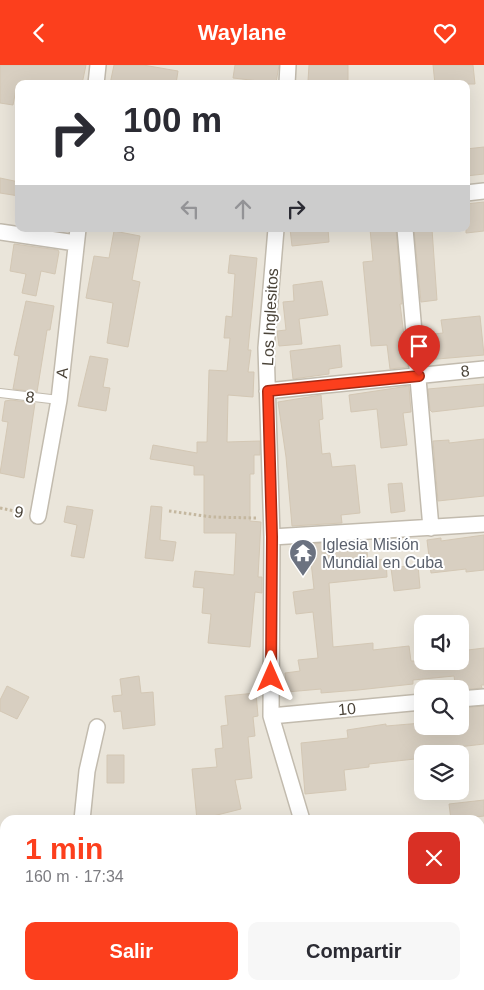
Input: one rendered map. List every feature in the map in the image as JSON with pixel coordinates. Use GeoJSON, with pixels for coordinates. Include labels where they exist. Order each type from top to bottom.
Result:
{"type":"FeatureCollection","features":[{"type":"Feature","properties":{"kind":"street"},"geometry":{"type":"LineString","coordinates":[[96,80],[98,65]]}},
{"type":"Feature","properties":{"kind":"street"},"geometry":{"type":"LineString","coordinates":[[287,80],[288,65]]}},
{"type":"Feature","properties":{"kind":"street"},"geometry":{"type":"LineString","coordinates":[[470,193],[484,191]]}},
{"type":"Feature","properties":{"kind":"street","name":"Los Inglesitos"},"geometry":{"type":"LineString","coordinates":[[276,232],[266,348],[272,519],[271,717],[300,815]]}},
{"type":"Feature","properties":{"kind":"street"},"geometry":{"type":"LineString","coordinates":[[404,232],[419,376],[431,528]]}},
{"type":"Feature","properties":{"kind":"street"},"geometry":{"type":"LineString","coordinates":[[0,233],[77,236]]}},
{"type":"Feature","properties":{"kind":"street","name":"A"},"geometry":{"type":"LineString","coordinates":[[38,516],[59,400],[77,236]]}},
{"type":"Feature","properties":{"kind":"street","name":"8"},"geometry":{"type":"LineString","coordinates":[[268,391],[484,369]]}},
{"type":"Feature","properties":{"kind":"street"},"geometry":{"type":"LineString","coordinates":[[272,537],[484,524]]}},
{"type":"Feature","properties":{"kind":"street"},"geometry":{"type":"LineString","coordinates":[[469,698],[484,697]]}},
{"type":"Feature","properties":{"kind":"street","name":"10"},"geometry":{"type":"LineString","coordinates":[[271,717],[414,703]]}},
{"type":"Feature","properties":{"kind":"street"},"geometry":{"type":"LineString","coordinates":[[83,815],[87,771],[98,727]]}},
{"type":"Feature","properties":{"kind":"lane","name":"8"},"geometry":{"type":"LineString","coordinates":[[0,393],[59,400]]}},
{"type":"Feature","properties":{"kind":"path","name":"9"},"geometry":{"type":"LineString","coordinates":[[0,509],[38,516]]}},
{"type":"Feature","properties":{"kind":"path"},"geometry":{"type":"LineString","coordinates":[[169,511],[212,517],[272,519]]}},
{"type":"Feature","properties":{"kind":"shaded area"},"geometry":{"type":"Polygon","coordinates":[[[0,65],[484,65],[484,815],[0,815],[0,65]]]}},
{"type":"Feature","properties":{"kind":"building"},"geometry":{"type":"Polygon","coordinates":[[[0,65],[86,65],[83,80],[15,80],[13,105],[0,103],[0,65]]]}},
{"type":"Feature","properties":{"kind":"building"},"geometry":{"type":"Polygon","coordinates":[[[114,65],[143,65],[178,71],[177,80],[111,80],[114,65]]]}},
{"type":"Feature","properties":{"kind":"building"},"geometry":{"type":"Polygon","coordinates":[[[235,65],[279,65],[276,80],[233,78],[235,65]]]}},
{"type":"Feature","properties":{"kind":"building"},"geometry":{"type":"Polygon","coordinates":[[[309,65],[348,65],[348,80],[308,80],[309,65]]]}},
{"type":"Feature","properties":{"kind":"building"},"geometry":{"type":"Polygon","coordinates":[[[433,65],[473,65],[475,84],[470,84],[470,80],[435,80],[433,65]]]}},
{"type":"Feature","properties":{"kind":"building"},"geometry":{"type":"Polygon","coordinates":[[[484,147],[484,174],[470,176],[470,149],[484,147]]]}},
{"type":"Feature","properties":{"kind":"building"},"geometry":{"type":"Polygon","coordinates":[[[0,178],[15,181],[15,195],[0,193],[0,178]]]}},
{"type":"Feature","properties":{"kind":"building"},"geometry":{"type":"Polygon","coordinates":[[[484,202],[484,231],[466,233],[470,232],[470,204],[484,202]]]}},
{"type":"Feature","properties":{"kind":"building"},"geometry":{"type":"Polygon","coordinates":[[[114,232],[140,236],[132,280],[140,282],[128,347],[107,343],[113,303],[86,298],[94,256],[109,258],[114,232]]]}},
{"type":"Feature","properties":{"kind":"building"},"geometry":{"type":"Polygon","coordinates":[[[290,232],[328,232],[329,242],[292,246],[290,232]]]}},
{"type":"Feature","properties":{"kind":"building"},"geometry":{"type":"Polygon","coordinates":[[[370,232],[396,232],[402,304],[400,304],[408,367],[390,369],[387,345],[371,346],[363,262],[373,261],[370,232]]]}},
{"type":"Feature","properties":{"kind":"building"},"geometry":{"type":"Polygon","coordinates":[[[414,232],[432,232],[437,300],[421,302],[414,232]]]}},
{"type":"Feature","properties":{"kind":"building"},"geometry":{"type":"Polygon","coordinates":[[[14,244],[58,250],[59,252],[55,274],[41,271],[36,296],[22,293],[26,274],[10,271],[14,244]]]}},
{"type":"Feature","properties":{"kind":"building"},"geometry":{"type":"Polygon","coordinates":[[[230,255],[257,258],[248,350],[251,350],[248,372],[254,372],[253,397],[228,395],[227,442],[260,441],[260,455],[254,455],[254,474],[250,474],[250,521],[261,522],[258,577],[262,577],[262,593],[255,592],[250,647],[208,643],[211,614],[202,613],[204,588],[193,587],[195,571],[234,575],[236,533],[204,533],[204,475],[194,475],[194,466],[150,459],[153,445],[197,453],[197,442],[207,442],[209,370],[227,371],[230,338],[224,338],[226,316],[232,317],[235,274],[228,273],[230,255]]]}},
{"type":"Feature","properties":{"kind":"building"},"geometry":{"type":"Polygon","coordinates":[[[322,281],[328,315],[299,319],[302,344],[279,346],[277,331],[286,330],[283,302],[294,301],[293,285],[322,281]]]}},
{"type":"Feature","properties":{"kind":"building"},"geometry":{"type":"Polygon","coordinates":[[[26,301],[54,306],[50,330],[47,330],[37,392],[13,389],[19,356],[14,355],[26,301]]]}},
{"type":"Feature","properties":{"kind":"building"},"geometry":{"type":"Polygon","coordinates":[[[480,316],[484,355],[426,360],[424,335],[443,333],[441,320],[480,316]]]}},
{"type":"Feature","properties":{"kind":"building"},"geometry":{"type":"Polygon","coordinates":[[[340,345],[342,367],[329,369],[329,374],[293,379],[290,351],[340,345]]]}},
{"type":"Feature","properties":{"kind":"building"},"geometry":{"type":"Polygon","coordinates":[[[90,356],[108,359],[103,387],[110,388],[106,411],[78,406],[90,356]]]}},
{"type":"Feature","properties":{"kind":"building"},"geometry":{"type":"Polygon","coordinates":[[[484,384],[484,406],[432,412],[430,410],[428,389],[484,384]]]}},
{"type":"Feature","properties":{"kind":"building"},"geometry":{"type":"Polygon","coordinates":[[[409,386],[411,412],[403,413],[407,445],[381,448],[377,409],[351,412],[349,395],[409,386]]]}},
{"type":"Feature","properties":{"kind":"building"},"geometry":{"type":"Polygon","coordinates":[[[321,395],[323,419],[319,420],[322,454],[330,453],[332,467],[355,465],[360,513],[341,515],[342,523],[292,526],[286,457],[278,402],[321,395]]]}},
{"type":"Feature","properties":{"kind":"building"},"geometry":{"type":"Polygon","coordinates":[[[5,401],[35,403],[24,478],[0,473],[8,422],[2,421],[5,401]]]}},
{"type":"Feature","properties":{"kind":"building"},"geometry":{"type":"Polygon","coordinates":[[[484,439],[484,496],[438,501],[433,441],[449,440],[449,443],[484,439]]]}},
{"type":"Feature","properties":{"kind":"building"},"geometry":{"type":"Polygon","coordinates":[[[402,483],[405,511],[391,513],[388,484],[402,483]]]}},
{"type":"Feature","properties":{"kind":"building"},"geometry":{"type":"Polygon","coordinates":[[[67,506],[93,510],[84,558],[71,556],[77,525],[64,522],[67,506]]]}},
{"type":"Feature","properties":{"kind":"building"},"geometry":{"type":"Polygon","coordinates":[[[151,506],[162,507],[160,540],[176,542],[173,561],[145,558],[151,506]]]}},
{"type":"Feature","properties":{"kind":"building"},"geometry":{"type":"Polygon","coordinates":[[[484,535],[484,570],[466,572],[466,569],[431,573],[427,540],[441,538],[441,541],[484,535]]]}},
{"type":"Feature","properties":{"kind":"building"},"geometry":{"type":"Polygon","coordinates":[[[344,542],[344,546],[366,543],[368,561],[386,559],[387,577],[329,583],[333,647],[373,643],[373,650],[409,646],[411,661],[414,661],[414,670],[469,670],[469,650],[484,648],[484,685],[481,685],[482,688],[469,689],[469,680],[455,680],[454,676],[413,680],[413,684],[358,690],[321,693],[321,689],[287,692],[285,673],[300,671],[298,660],[318,658],[313,612],[296,614],[293,592],[314,589],[309,544],[344,542]]]}},
{"type":"Feature","properties":{"kind":"building"},"geometry":{"type":"Polygon","coordinates":[[[418,565],[420,588],[394,591],[391,568],[418,565]]]}},
{"type":"Feature","properties":{"kind":"building"},"geometry":{"type":"Polygon","coordinates":[[[139,676],[141,693],[153,692],[155,725],[123,729],[121,711],[114,712],[112,696],[122,695],[120,679],[139,676]]]}},
{"type":"Feature","properties":{"kind":"building"},"geometry":{"type":"Polygon","coordinates":[[[7,686],[29,697],[17,719],[0,711],[0,700],[7,686]]]}},
{"type":"Feature","properties":{"kind":"building"},"geometry":{"type":"Polygon","coordinates":[[[256,693],[258,716],[253,717],[255,736],[248,737],[252,778],[235,780],[241,809],[217,815],[197,815],[192,769],[217,767],[215,749],[223,748],[221,726],[228,725],[225,696],[256,693]]]}},
{"type":"Feature","properties":{"kind":"building"},"geometry":{"type":"Polygon","coordinates":[[[484,706],[484,744],[469,746],[414,745],[414,759],[369,764],[369,767],[344,770],[346,790],[305,794],[301,743],[348,738],[347,730],[386,724],[386,726],[414,724],[414,735],[469,735],[469,707],[484,706]]]}},
{"type":"Feature","properties":{"kind":"building"},"geometry":{"type":"Polygon","coordinates":[[[107,755],[124,755],[124,783],[107,783],[107,755]]]}},
{"type":"Feature","properties":{"kind":"building"},"geometry":{"type":"Polygon","coordinates":[[[484,800],[484,815],[450,815],[449,804],[484,800]]]}},
{"type":"Feature","properties":{"kind":"place","name":"Iglesia Misión Mundial en Cuba"},"geometry":{"type":"Point","coordinates":[303,577]}},
{"type":"Feature","properties":{"kind":"route"},"geometry":{"type":"LineString","coordinates":[[271,677],[272,537],[268,391],[419,376]]}}]}
